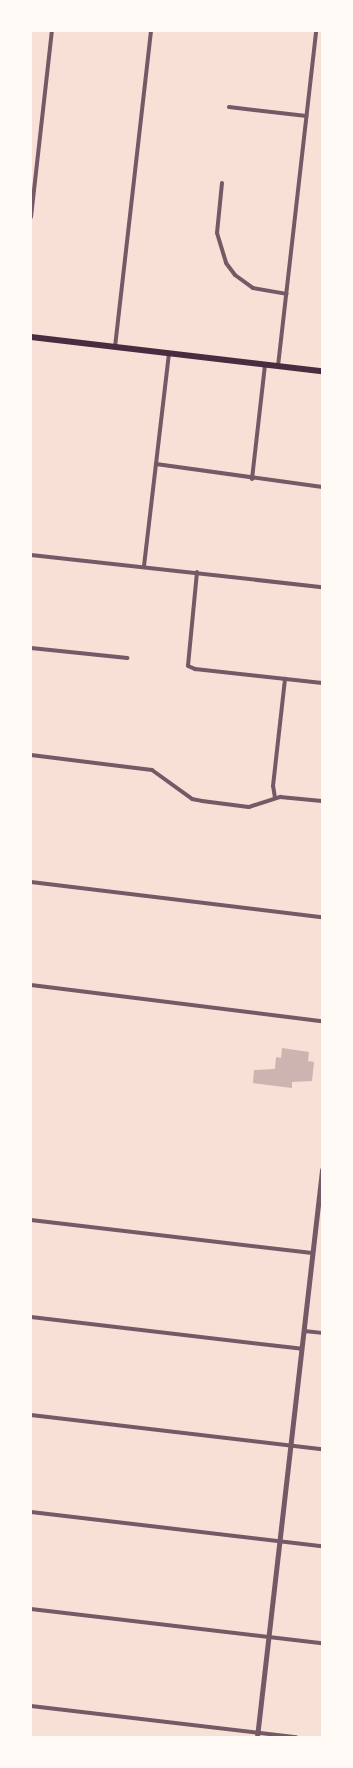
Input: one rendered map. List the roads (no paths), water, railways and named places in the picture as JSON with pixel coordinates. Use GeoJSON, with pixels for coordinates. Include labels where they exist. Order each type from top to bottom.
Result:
{"type":"FeatureCollection","features":[{"type":"Feature","properties":{"kind":"highway"},"geometry":{"type":"LineString","coordinates":[[31,337],[322,371]]}},
{"type":"Feature","properties":{"kind":"street"},"geometry":{"type":"LineString","coordinates":[[31,217],[52,31]]}},
{"type":"Feature","properties":{"kind":"street"},"geometry":{"type":"LineString","coordinates":[[115,347],[151,31]]}},
{"type":"Feature","properties":{"kind":"street"},"geometry":{"type":"LineString","coordinates":[[278,366],[316,31]]}},
{"type":"Feature","properties":{"kind":"street"},"geometry":{"type":"LineString","coordinates":[[229,107],[306,116]]}},
{"type":"Feature","properties":{"kind":"street"},"geometry":{"type":"LineString","coordinates":[[222,183],[217,233],[226,263],[235,275],[254,288],[286,294]]}},
{"type":"Feature","properties":{"kind":"street"},"geometry":{"type":"LineString","coordinates":[[144,566],[169,353]]}},
{"type":"Feature","properties":{"kind":"street"},"geometry":{"type":"LineString","coordinates":[[252,479],[265,364]]}},
{"type":"Feature","properties":{"kind":"street"},"geometry":{"type":"LineString","coordinates":[[156,464],[252,479],[322,487]]}},
{"type":"Feature","properties":{"kind":"street"},"geometry":{"type":"LineString","coordinates":[[31,555],[144,566],[322,587]]}},
{"type":"Feature","properties":{"kind":"street"},"geometry":{"type":"LineString","coordinates":[[197,572],[188,666],[195,669],[322,683]]}},
{"type":"Feature","properties":{"kind":"street"},"geometry":{"type":"LineString","coordinates":[[31,648],[127,658]]}},
{"type":"Feature","properties":{"kind":"street"},"geometry":{"type":"LineString","coordinates":[[275,798],[273,786],[285,679]]}},
{"type":"Feature","properties":{"kind":"street"},"geometry":{"type":"LineString","coordinates":[[31,755],[152,770],[192,798],[202,802],[250,807],[275,798],[322,801]]}},
{"type":"Feature","properties":{"kind":"street"},"geometry":{"type":"LineString","coordinates":[[31,882],[322,917]]}},
{"type":"Feature","properties":{"kind":"street"},"geometry":{"type":"LineString","coordinates":[[31,985],[322,1021]]}},
{"type":"Feature","properties":{"kind":"street"},"geometry":{"type":"LineString","coordinates":[[258,1735],[322,1170]]}},
{"type":"Feature","properties":{"kind":"street"},"geometry":{"type":"LineString","coordinates":[[31,1220],[312,1253]]}},
{"type":"Feature","properties":{"kind":"street"},"geometry":{"type":"LineString","coordinates":[[31,1318],[302,1349]]}},
{"type":"Feature","properties":{"kind":"street"},"geometry":{"type":"LineString","coordinates":[[304,1331],[322,1333]]}},
{"type":"Feature","properties":{"kind":"street"},"geometry":{"type":"LineString","coordinates":[[31,1415],[322,1449]]}},
{"type":"Feature","properties":{"kind":"street"},"geometry":{"type":"LineString","coordinates":[[31,1512],[322,1546]]}},
{"type":"Feature","properties":{"kind":"street"},"geometry":{"type":"LineString","coordinates":[[31,1608],[322,1643]]}},
{"type":"Feature","properties":{"kind":"street"},"geometry":{"type":"LineString","coordinates":[[31,1706],[258,1735],[296,1737]]}}]}
